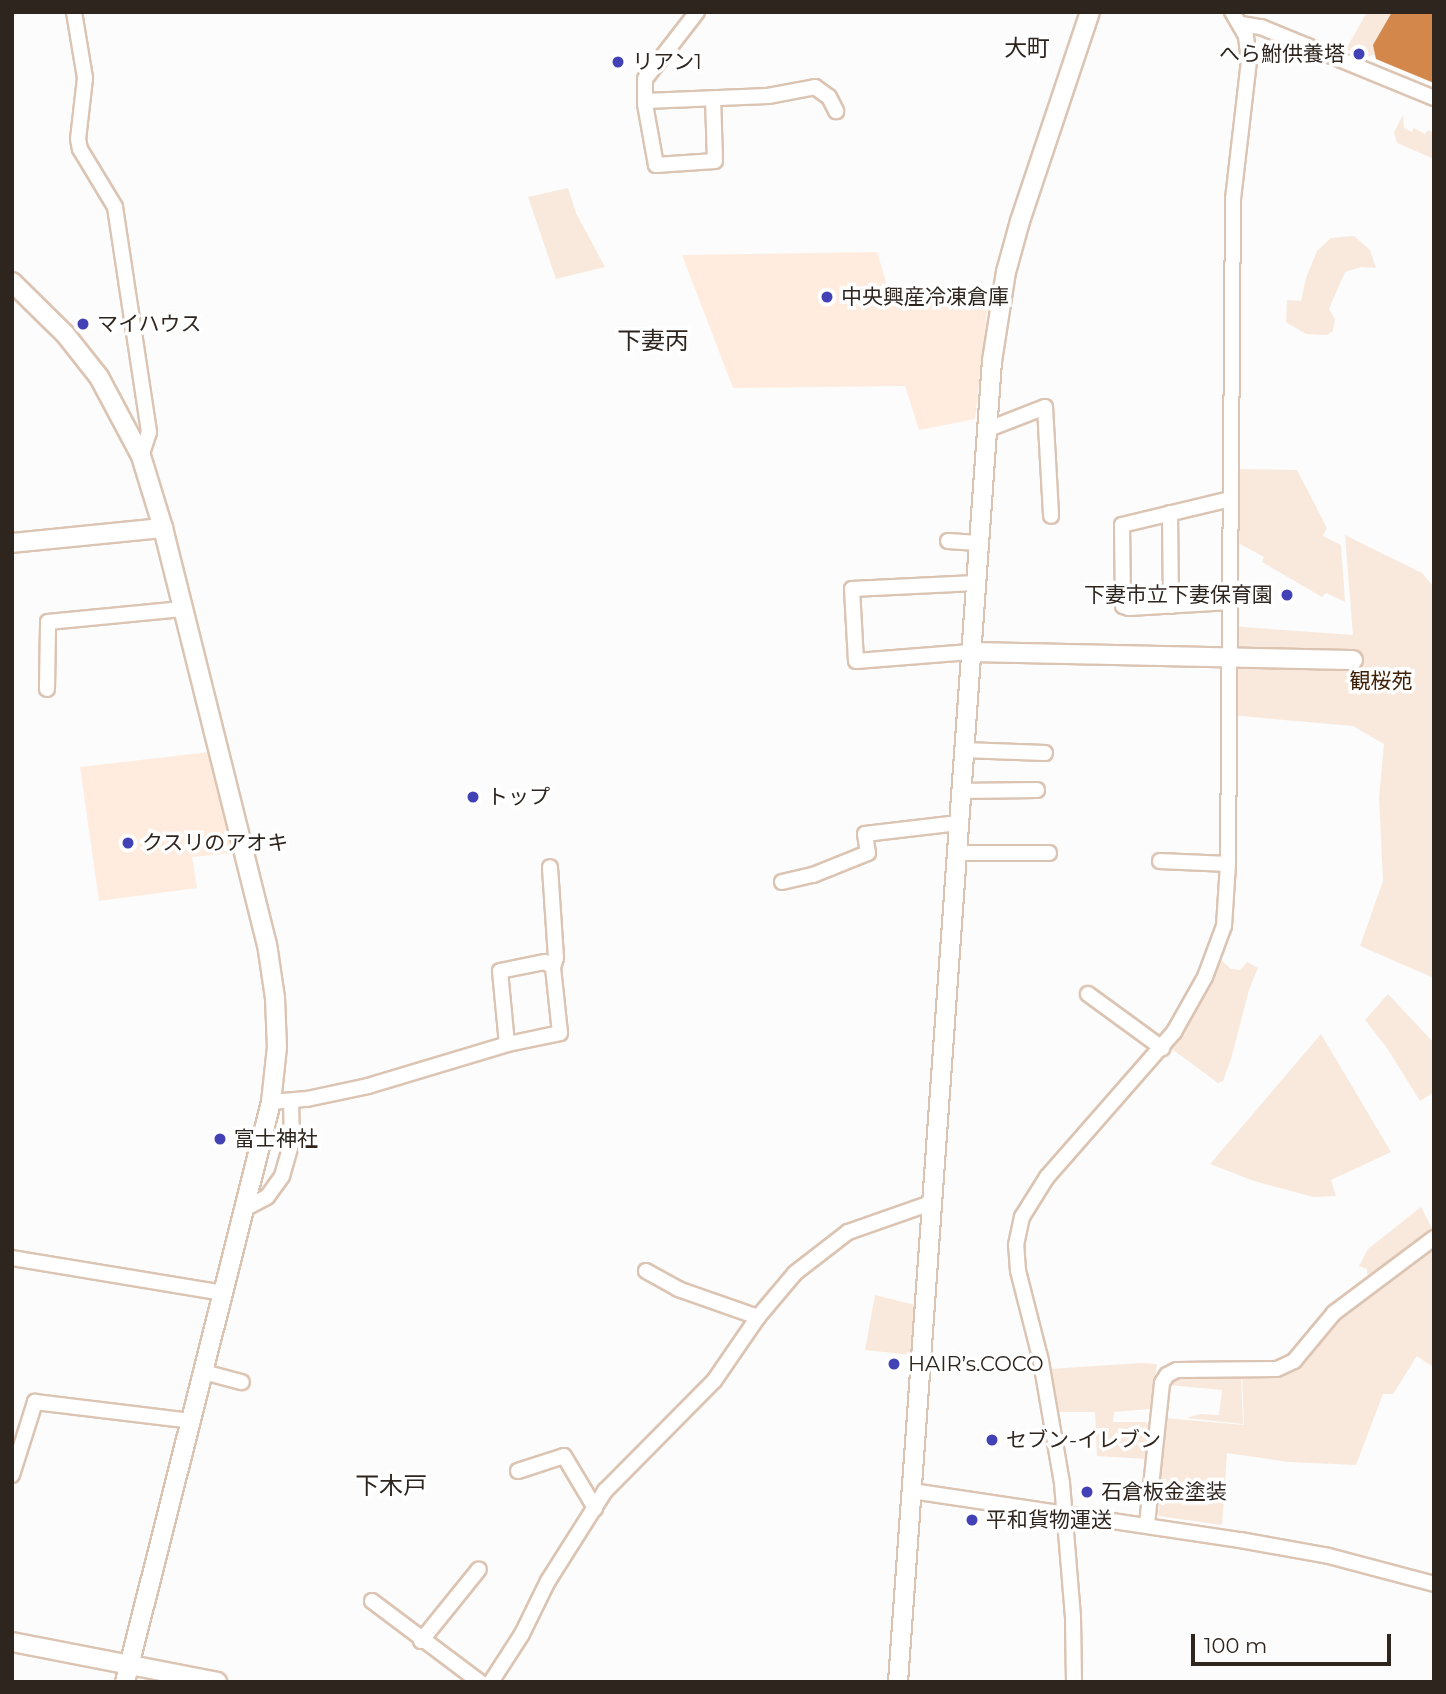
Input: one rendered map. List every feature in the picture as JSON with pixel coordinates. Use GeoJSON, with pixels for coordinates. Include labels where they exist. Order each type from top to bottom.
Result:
{"type":"FeatureCollection","features":[{"type":"Feature","properties":{"kind":"street"},"geometry":{"type":"LineString","coordinates":[[74,12],[85,78],[78,139],[84,157],[107,191],[117,216],[149,432],[141,456]]}},
{"type":"Feature","properties":{"kind":"street"},"geometry":{"type":"LineString","coordinates":[[697,12],[645,79],[645,101],[656,165],[715,161],[713,99]]}},
{"type":"Feature","properties":{"kind":"street"},"geometry":{"type":"LineString","coordinates":[[898,1682],[955,853],[994,344],[1010,256],[1030,185],[1090,12]]}},
{"type":"Feature","properties":{"kind":"street"},"geometry":{"type":"LineString","coordinates":[[1236,18],[1434,98]]}},
{"type":"Feature","properties":{"kind":"street"},"geometry":{"type":"LineString","coordinates":[[1074,1682],[1066,1512],[1041,1361],[1018,1271],[1017,1231],[1032,1198],[1053,1170],[1162,1048],[1186,1014],[1220,942],[1226,912],[1233,199],[1249,61],[1248,47],[1236,18]]}},
{"type":"Feature","properties":{"kind":"street"},"geometry":{"type":"LineString","coordinates":[[645,101],[768,96],[815,87],[829,97],[836,111]]}},
{"type":"Feature","properties":{"kind":"street"},"geometry":{"type":"LineString","coordinates":[[12,282],[58,327],[91,367],[113,399],[141,456],[163,528],[267,944],[275,998],[278,1047],[271,1102],[125,1682]]}},
{"type":"Feature","properties":{"kind":"street"},"geometry":{"type":"LineString","coordinates":[[986,430],[1045,408],[1051,516]]}},
{"type":"Feature","properties":{"kind":"street"},"geometry":{"type":"LineString","coordinates":[[1230,499],[1122,525],[1124,606],[1129,608],[1230,602]]}},
{"type":"Feature","properties":{"kind":"street"},"geometry":{"type":"LineString","coordinates":[[1170,513],[1171,606]]}},
{"type":"Feature","properties":{"kind":"street"},"geometry":{"type":"LineString","coordinates":[[12,544],[163,528]]}},
{"type":"Feature","properties":{"kind":"street"},"geometry":{"type":"LineString","coordinates":[[948,541],[978,543]]}},
{"type":"Feature","properties":{"kind":"street"},"geometry":{"type":"LineString","coordinates":[[976,583],[852,589],[856,661],[970,652],[1353,660]]}},
{"type":"Feature","properties":{"kind":"street"},"geometry":{"type":"LineString","coordinates":[[47,689],[48,622],[181,608]]}},
{"type":"Feature","properties":{"kind":"street"},"geometry":{"type":"LineString","coordinates":[[963,750],[1045,753]]}},
{"type":"Feature","properties":{"kind":"street"},"geometry":{"type":"LineString","coordinates":[[960,791],[1037,790]]}},
{"type":"Feature","properties":{"kind":"street"},"geometry":{"type":"LineString","coordinates":[[782,882],[813,875],[868,853],[865,834],[958,823]]}},
{"type":"Feature","properties":{"kind":"street"},"geometry":{"type":"LineString","coordinates":[[955,853],[1049,853]]}},
{"type":"Feature","properties":{"kind":"street"},"geometry":{"type":"LineString","coordinates":[[1160,861],[1228,864]]}},
{"type":"Feature","properties":{"kind":"street"},"geometry":{"type":"LineString","coordinates":[[271,1102],[291,1101],[403,1077],[507,1044],[560,1033],[553,967],[550,867]]}},
{"type":"Feature","properties":{"kind":"street"},"geometry":{"type":"LineString","coordinates":[[507,1044],[500,971],[545,962],[553,967]]}},
{"type":"Feature","properties":{"kind":"street"},"geometry":{"type":"LineString","coordinates":[[1088,994],[1162,1048]]}},
{"type":"Feature","properties":{"kind":"street"},"geometry":{"type":"LineString","coordinates":[[246,1208],[267,1196],[282,1176],[292,1142],[291,1101]]}},
{"type":"Feature","properties":{"kind":"street"},"geometry":{"type":"LineString","coordinates":[[491,1682],[522,1634],[548,1581],[606,1491],[648,1445],[714,1381],[758,1317],[795,1273],[835,1240],[864,1225],[931,1203]]}},
{"type":"Feature","properties":{"kind":"street"},"geometry":{"type":"LineString","coordinates":[[1147,1524],[1161,1383],[1167,1375],[1177,1370],[1277,1369],[1294,1361],[1334,1313],[1434,1238]]}},
{"type":"Feature","properties":{"kind":"street"},"geometry":{"type":"LineString","coordinates":[[12,1258],[224,1293]]}},
{"type":"Feature","properties":{"kind":"street"},"geometry":{"type":"LineString","coordinates":[[646,1271],[678,1289],[758,1317]]}},
{"type":"Feature","properties":{"kind":"street"},"geometry":{"type":"LineString","coordinates":[[204,1372],[242,1382]]}},
{"type":"Feature","properties":{"kind":"street"},"geometry":{"type":"LineString","coordinates":[[12,1475],[35,1402],[191,1421]]}},
{"type":"Feature","properties":{"kind":"street"},"geometry":{"type":"LineString","coordinates":[[518,1471],[564,1457],[595,1508]]}},
{"type":"Feature","properties":{"kind":"street"},"geometry":{"type":"LineString","coordinates":[[912,1491],[1147,1524],[1329,1556],[1434,1584]]}},
{"type":"Feature","properties":{"kind":"street"},"geometry":{"type":"LineString","coordinates":[[421,1641],[479,1569]]}},
{"type":"Feature","properties":{"kind":"street"},"geometry":{"type":"LineString","coordinates":[[372,1601],[421,1641],[480,1682]]}},
{"type":"Feature","properties":{"kind":"street"},"geometry":{"type":"LineString","coordinates":[[12,1642],[217,1682]]}},
{"type":"Feature","properties":{"kind":"shaded area"},"geometry":{"type":"Polygon","coordinates":[[[1392,12],[1434,12],[1434,83],[1376,59],[1373,45],[1392,12]]]}},
{"type":"Feature","properties":{"kind":"shaded area"},"geometry":{"type":"Polygon","coordinates":[[[877,252],[887,285],[951,286],[989,294],[975,419],[919,430],[905,386],[733,388],[682,255],[877,252]]]}},
{"type":"Feature","properties":{"kind":"shaded area"},"geometry":{"type":"Polygon","coordinates":[[[218,751],[243,852],[192,857],[197,888],[99,901],[80,767],[218,751]]]}},
{"type":"Feature","properties":{"kind":"green space"},"geometry":{"type":"Polygon","coordinates":[[[1367,12],[1434,12],[1434,83],[1383,62],[1373,55],[1358,60],[1345,51],[1367,12]]]}},
{"type":"Feature","properties":{"kind":"green space"},"geometry":{"type":"Polygon","coordinates":[[[1403,115],[1404,128],[1412,132],[1414,128],[1425,134],[1428,130],[1434,133],[1434,159],[1397,143],[1394,132],[1403,115]]]}},
{"type":"Feature","properties":{"kind":"green space"},"geometry":{"type":"Polygon","coordinates":[[[568,188],[576,213],[605,267],[556,279],[528,197],[568,188]]]}},
{"type":"Feature","properties":{"kind":"green space"},"geometry":{"type":"Polygon","coordinates":[[[1354,236],[1370,250],[1376,268],[1361,267],[1345,272],[1329,309],[1335,319],[1333,331],[1327,335],[1306,334],[1286,322],[1287,300],[1301,301],[1306,278],[1317,251],[1331,238],[1354,236]]]}},
{"type":"Feature","properties":{"kind":"green space"},"geometry":{"type":"Polygon","coordinates":[[[1238,469],[1297,470],[1327,528],[1323,536],[1341,545],[1345,602],[1326,593],[1322,597],[1262,562],[1264,557],[1236,542],[1238,469]]]}},
{"type":"Feature","properties":{"kind":"green space","name":"観桜苑"},"geometry":{"type":"Polygon","coordinates":[[[1345,535],[1422,573],[1434,587],[1434,978],[1360,946],[1383,881],[1379,798],[1384,744],[1353,726],[1229,715],[1230,626],[1353,635],[1345,535]]]}},
{"type":"Feature","properties":{"kind":"green space"},"geometry":{"type":"Polygon","coordinates":[[[1218,957],[1231,969],[1240,970],[1247,962],[1258,968],[1249,990],[1231,1059],[1223,1081],[1218,1083],[1169,1047],[1218,957]]]}},
{"type":"Feature","properties":{"kind":"green space"},"geometry":{"type":"Polygon","coordinates":[[[1388,994],[1434,1043],[1434,1092],[1420,1101],[1387,1048],[1365,1020],[1388,994]]]}},
{"type":"Feature","properties":{"kind":"green space"},"geometry":{"type":"Polygon","coordinates":[[[1321,1034],[1391,1152],[1331,1180],[1336,1196],[1313,1197],[1254,1181],[1210,1164],[1321,1034]]]}},
{"type":"Feature","properties":{"kind":"green space"},"geometry":{"type":"Polygon","coordinates":[[[1421,1207],[1433,1230],[1372,1275],[1367,1274],[1367,1269],[1359,1266],[1368,1249],[1421,1207]]]}},
{"type":"Feature","properties":{"kind":"green space"},"geometry":{"type":"Polygon","coordinates":[[[1434,1244],[1434,1368],[1417,1356],[1393,1394],[1383,1394],[1356,1465],[1289,1462],[1227,1453],[1222,1525],[1158,1516],[1165,1418],[1244,1425],[1242,1374],[1297,1368],[1327,1329],[1321,1317],[1329,1304],[1338,1302],[1434,1244]]]}},
{"type":"Feature","properties":{"kind":"green space"},"geometry":{"type":"Polygon","coordinates":[[[875,1295],[915,1305],[911,1355],[865,1350],[875,1295]]]}},
{"type":"Feature","properties":{"kind":"green space"},"geometry":{"type":"Polygon","coordinates":[[[1157,1364],[1150,1409],[1114,1412],[1113,1422],[1146,1422],[1149,1427],[1145,1459],[1097,1456],[1095,1412],[1058,1412],[1050,1369],[1157,1364]]]}},
{"type":"Feature","properties":{"kind":"green space"},"geometry":{"type":"Polygon","coordinates":[[[1179,1376],[1241,1376],[1243,1424],[1186,1418],[1200,1414],[1219,1415],[1222,1390],[1169,1385],[1179,1376]]]}},
{"type":"Feature","properties":{"kind":"place","name":"へら鮒供養塔"},"geometry":{"type":"Point","coordinates":[1359,54]}},
{"type":"Feature","properties":{"kind":"place","name":"リアン1"},"geometry":{"type":"Point","coordinates":[618,62]}},
{"type":"Feature","properties":{"kind":"place","name":"中央興産冷凍倉庫"},"geometry":{"type":"Point","coordinates":[827,297]}},
{"type":"Feature","properties":{"kind":"place","name":"マイハウス"},"geometry":{"type":"Point","coordinates":[83,324]}},
{"type":"Feature","properties":{"kind":"place","name":"下妻市立下妻保育園"},"geometry":{"type":"Point","coordinates":[1287,595]}},
{"type":"Feature","properties":{"kind":"place","name":"トップ"},"geometry":{"type":"Point","coordinates":[473,797]}},
{"type":"Feature","properties":{"kind":"place","name":"クスリのアオキ"},"geometry":{"type":"Point","coordinates":[128,843]}},
{"type":"Feature","properties":{"kind":"place","name":"富士神社"},"geometry":{"type":"Point","coordinates":[220,1139]}},
{"type":"Feature","properties":{"kind":"place","name":"HAIR’s.COCO"},"geometry":{"type":"Point","coordinates":[894,1364]}},
{"type":"Feature","properties":{"kind":"place","name":"セブン-イレブン"},"geometry":{"type":"Point","coordinates":[992,1440]}},
{"type":"Feature","properties":{"kind":"place","name":"石倉板金塗装"},"geometry":{"type":"Point","coordinates":[1087,1492]}},
{"type":"Feature","properties":{"kind":"place","name":"平和貨物運送"},"geometry":{"type":"Point","coordinates":[972,1520]}},
{"type":"Feature","properties":{"kind":"district","name":"大町"},"geometry":{"type":"Point","coordinates":[1027,48]}},
{"type":"Feature","properties":{"kind":"district","name":"下妻丙"},"geometry":{"type":"Point","coordinates":[653,341]}},
{"type":"Feature","properties":{"kind":"district","name":"下木戸"},"geometry":{"type":"Point","coordinates":[391,1486]}}]}
